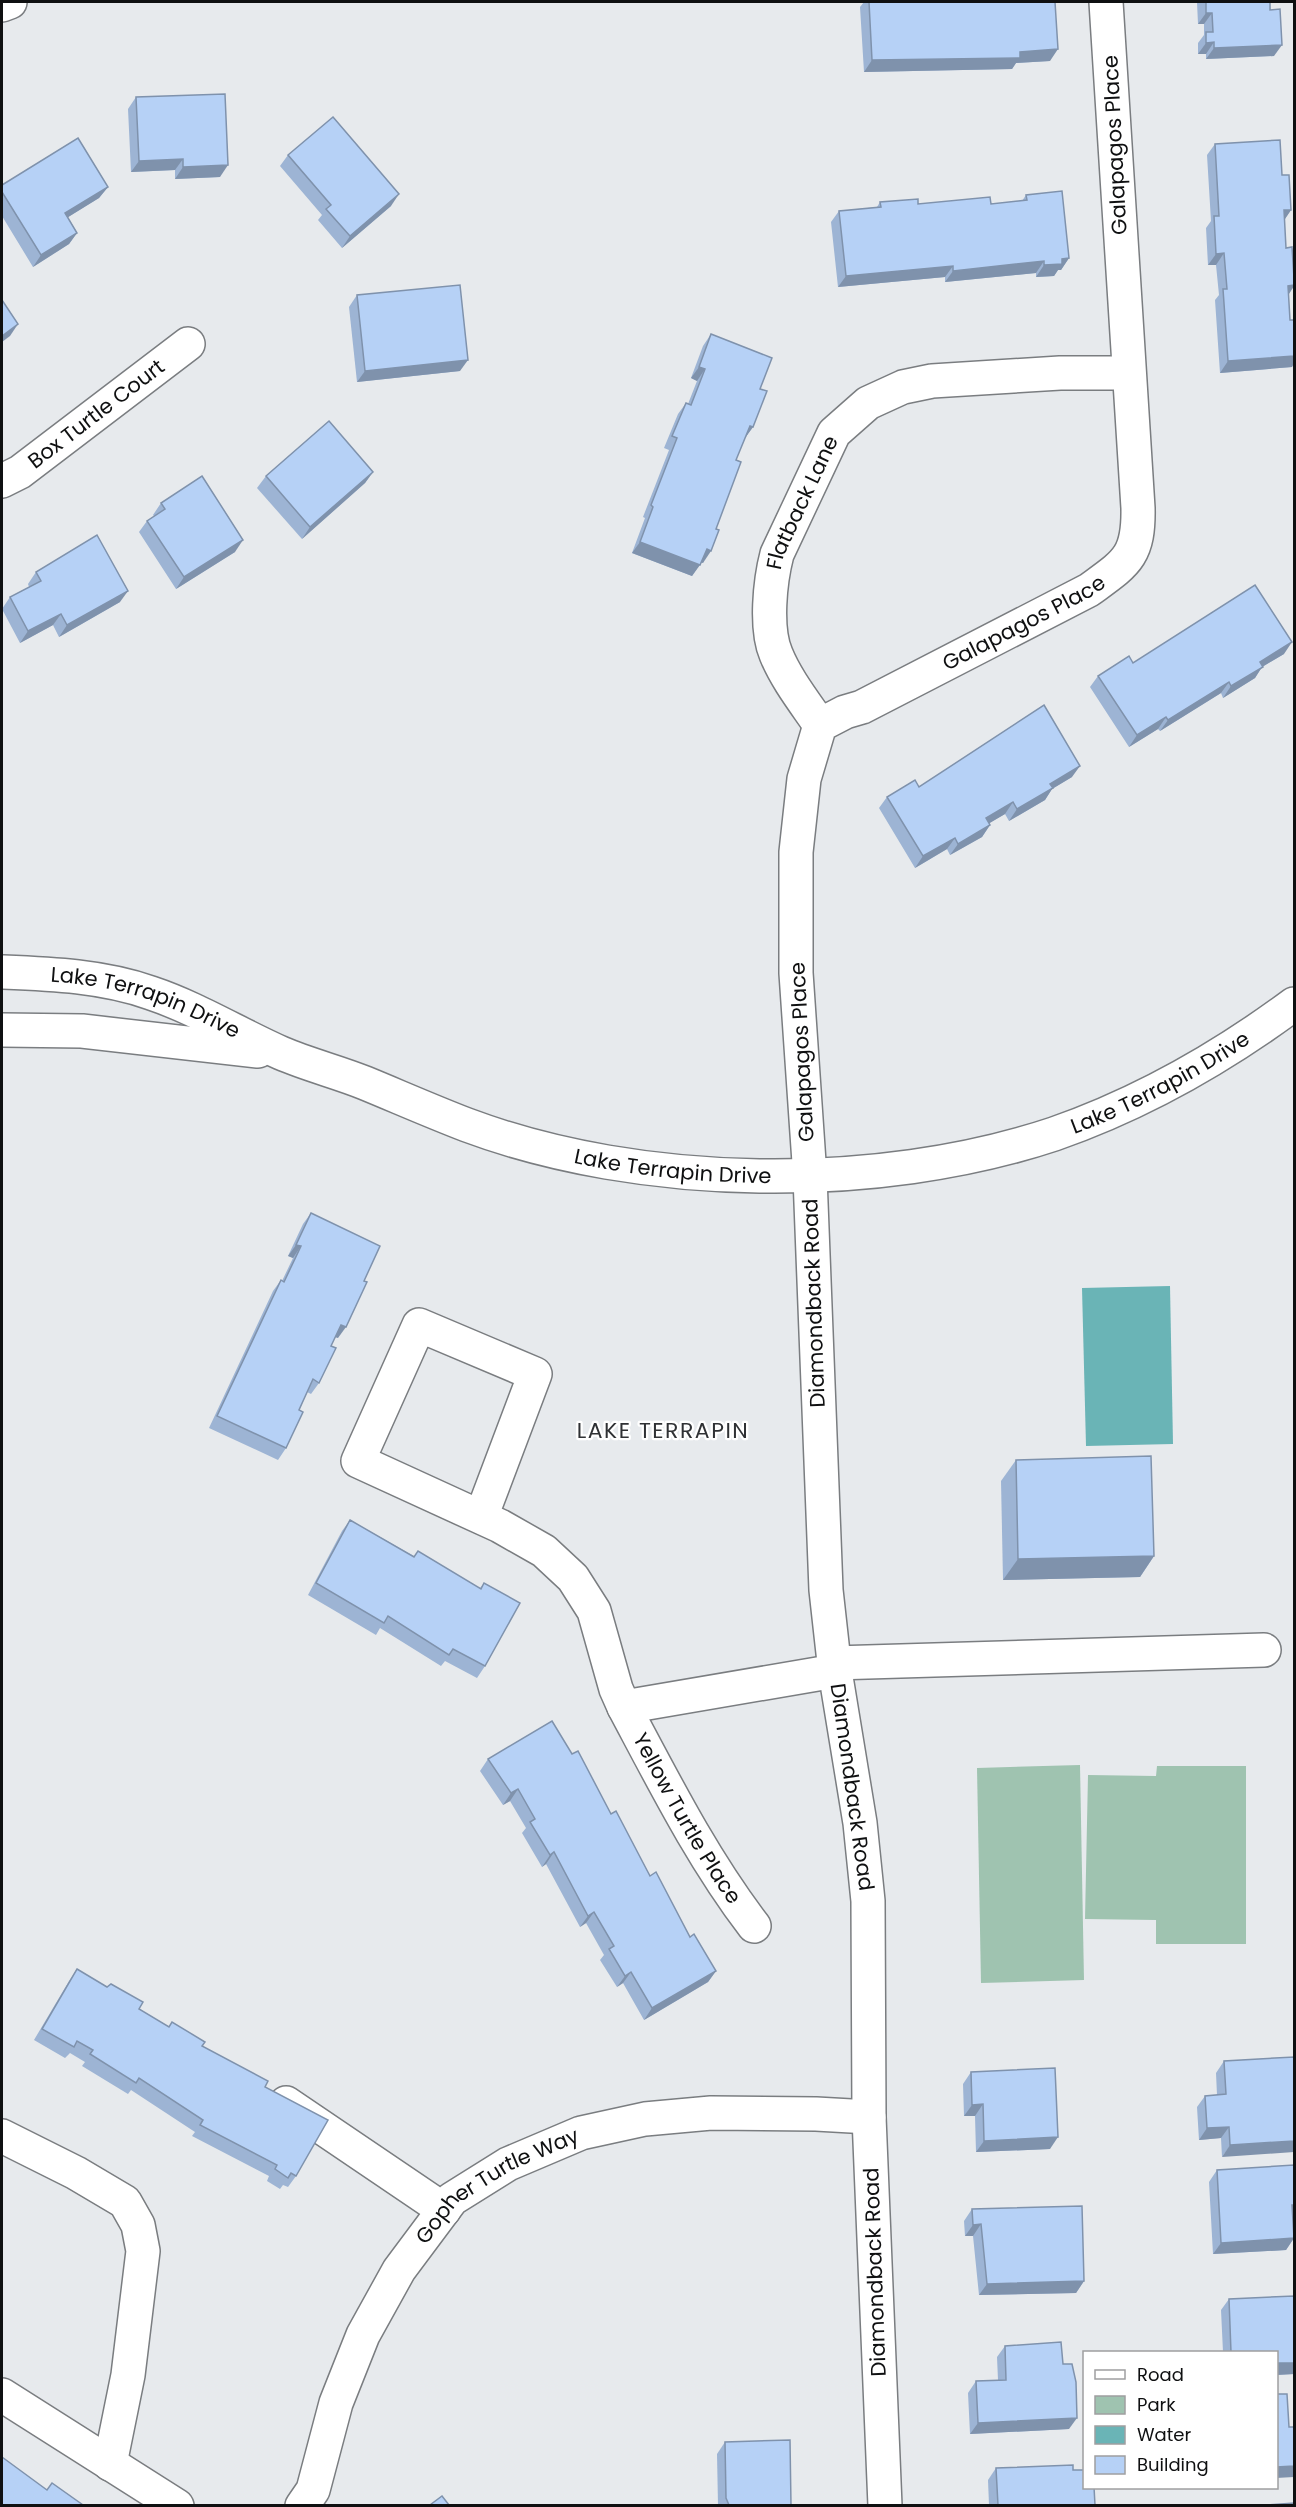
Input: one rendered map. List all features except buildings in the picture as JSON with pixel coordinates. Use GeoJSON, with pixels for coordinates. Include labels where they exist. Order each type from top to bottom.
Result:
{"type":"FeatureCollection","features":[{"type":"Feature","properties":{"kind":"street"},"geometry":{"type":"LineString","coordinates":[[2,5],[10,2]]}},
{"type":"Feature","properties":{"kind":"street","name":"Galapagos Place"},"geometry":{"type":"LineString","coordinates":[[810,1177],[796,973],[796,852],[804,779],[820,725],[845,712],[862,707],[1089,590],[1120,567],[1134,550],[1138,531],[1107,2]]}},
{"type":"Feature","properties":{"kind":"street","name":"Box Turtle Court"},"geometry":{"type":"LineString","coordinates":[[2,481],[21,472],[188,344]]}},
{"type":"Feature","properties":{"kind":"street","name":"Flatback Lane"},"geometry":{"type":"LineString","coordinates":[[820,725],[775,653],[769,611],[777,554],[834,433],[868,404],[903,387],[932,381],[1060,373],[1128,373]]}},
{"type":"Feature","properties":{"kind":"street","name":"Lake Terrapin Drive"},"geometry":{"type":"LineString","coordinates":[[2,972],[81,977],[151,993],[284,1054],[363,1082],[469,1126],[557,1152],[602,1162],[657,1169],[735,1175],[810,1177],[899,1168],[977,1154],[1053,1134],[1137,1100],[1218,1056],[1294,1004]]}},
{"type":"Feature","properties":{"kind":"street","name":"Lake Terrapin Drive"},"geometry":{"type":"LineString","coordinates":[[2,1030],[82,1031],[284,1054]]}},
{"type":"Feature","properties":{"kind":"street","name":"Diamondback Road"},"geometry":{"type":"LineString","coordinates":[[810,1177],[826,1590],[834,1667],[860,1823],[868,1901],[869,2117],[885,2505]]}},
{"type":"Feature","properties":{"kind":"street","name":"Yellow Turtle Place"},"geometry":{"type":"LineString","coordinates":[[481,1517],[535,1374],[420,1325],[358,1461],[481,1517],[544,1551],[573,1578],[594,1611],[616,1689],[624,1707],[687,1824],[726,1889],[754,1926]]}},
{"type":"Feature","properties":{"kind":"street","name":"Yellow Turtle Place"},"geometry":{"type":"LineString","coordinates":[[624,1707],[834,1667],[1264,1650]]}},
{"type":"Feature","properties":{"kind":"street"},"geometry":{"type":"LineString","coordinates":[[276,2096],[444,2210]]}},
{"type":"Feature","properties":{"kind":"street","name":"Gopher Turtle Way"},"geometry":{"type":"LineString","coordinates":[[303,2505],[313,2490],[336,2403],[363,2335],[399,2270],[452,2199],[508,2164],[581,2133],[645,2119],[711,2113],[869,2117]]}},
{"type":"Feature","properties":{"kind":"street"},"geometry":{"type":"LineString","coordinates":[[2,2136],[76,2173],[125,2202],[138,2224],[142,2251],[129,2364],[110,2464]]}},
{"type":"Feature","properties":{"kind":"street"},"geometry":{"type":"LineString","coordinates":[[2,2395],[177,2505]]}},
{"type":"Feature","properties":{"kind":"green space"},"geometry":{"type":"Polygon","coordinates":[[[1080,1765],[1084,1980],[981,1983],[977,1768],[1080,1765]]]}},
{"type":"Feature","properties":{"kind":"green space"},"geometry":{"type":"Polygon","coordinates":[[[1157,1766],[1246,1766],[1246,1944],[1156,1944],[1156,1920],[1085,1919],[1088,1775],[1156,1776],[1157,1766]]]}},
{"type":"Feature","properties":{"kind":"water"},"geometry":{"type":"Polygon","coordinates":[[[1170,1286],[1173,1444],[1086,1446],[1082,1288],[1170,1286]]]}},
{"type":"Feature","properties":{"kind":"district","name":"LAKE TERRAPIN"},"geometry":{"type":"Point","coordinates":[663,1430]}}]}
